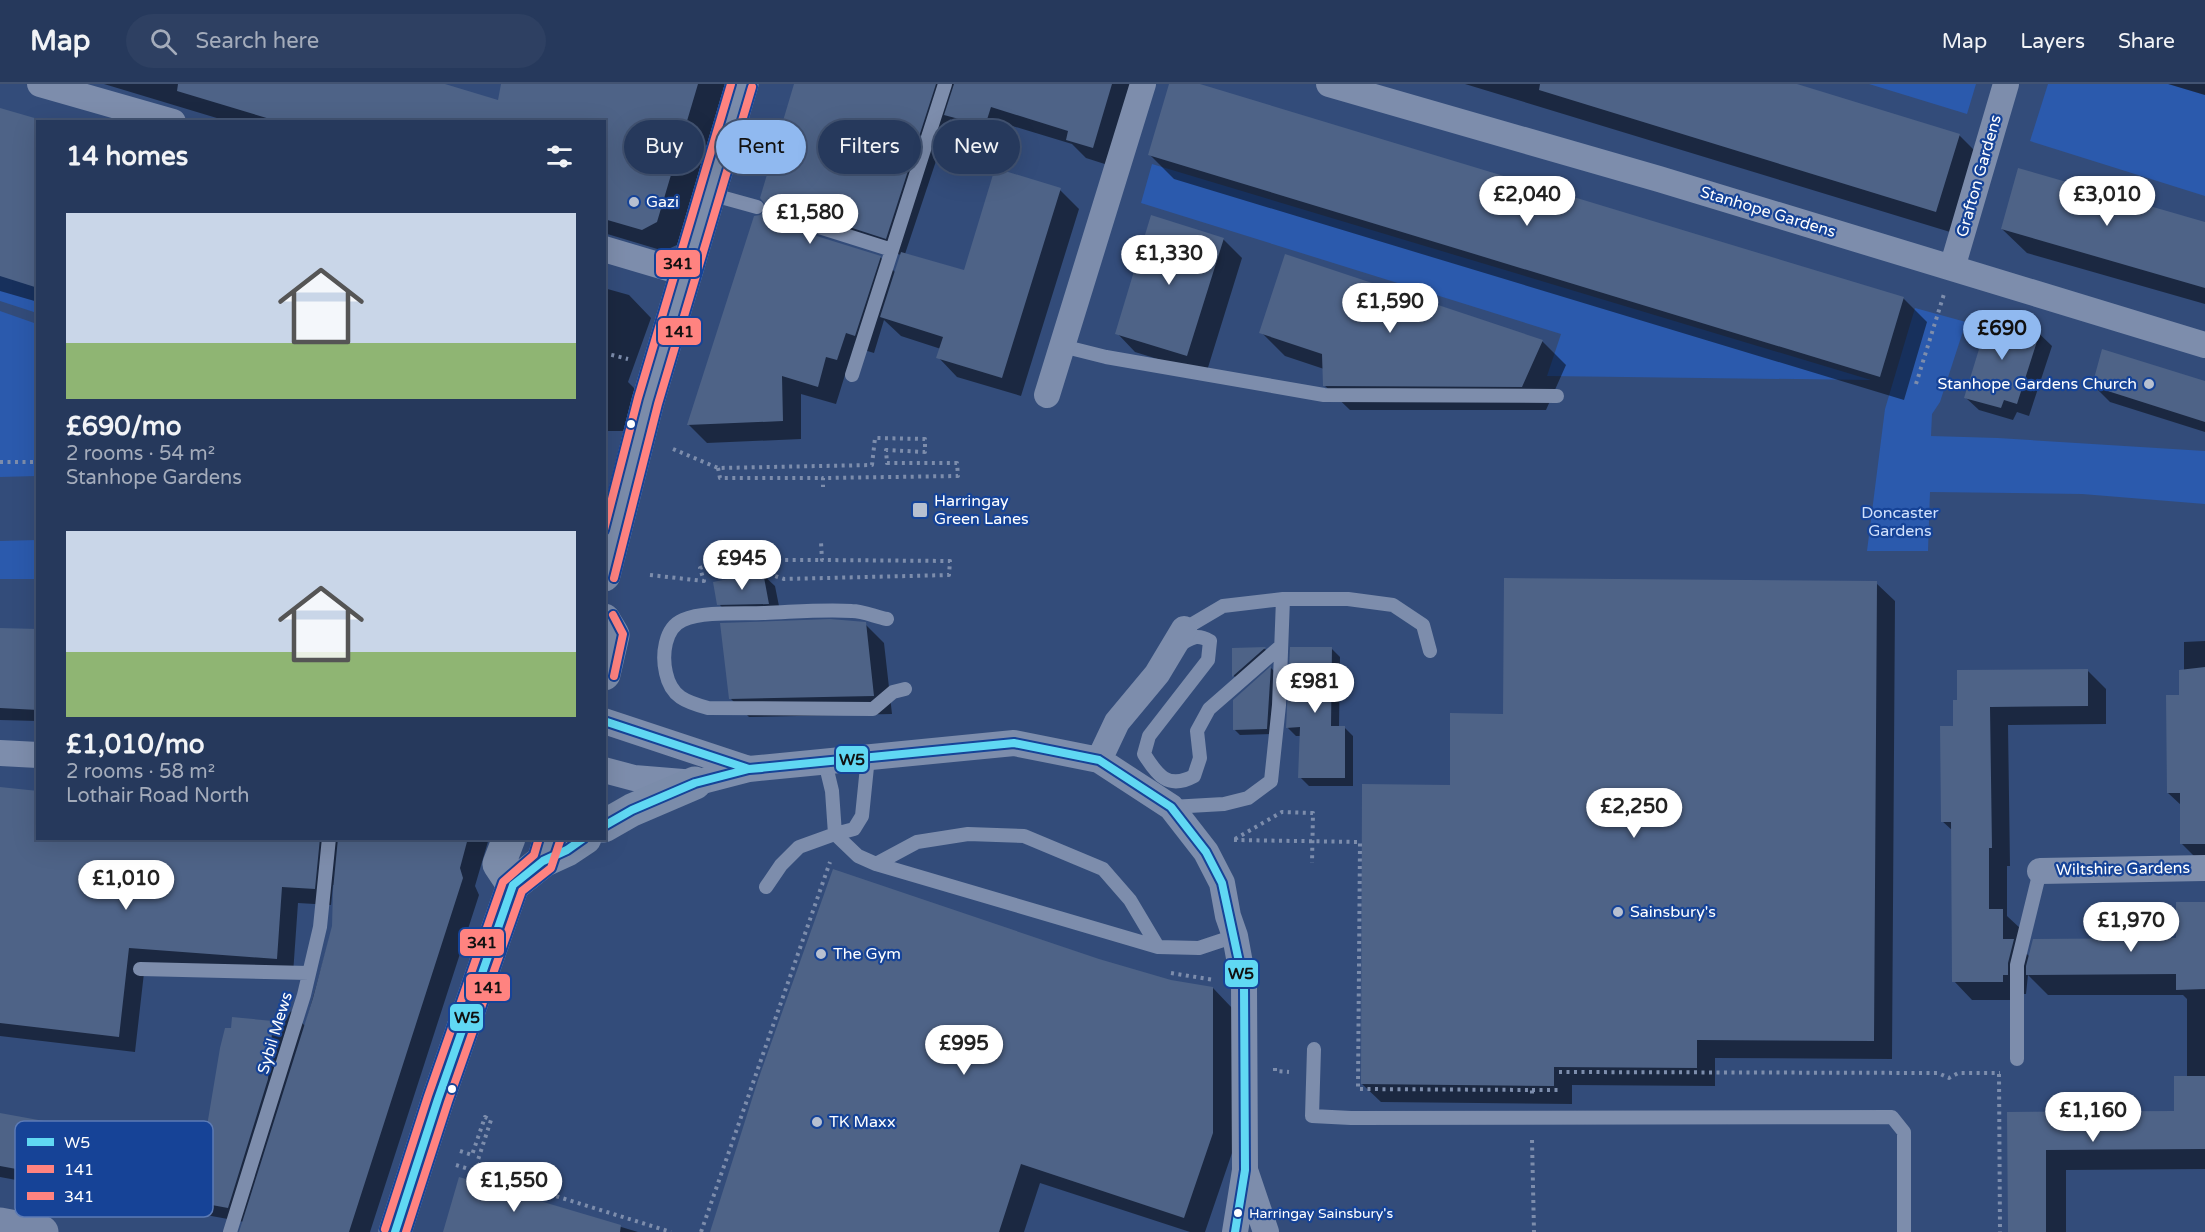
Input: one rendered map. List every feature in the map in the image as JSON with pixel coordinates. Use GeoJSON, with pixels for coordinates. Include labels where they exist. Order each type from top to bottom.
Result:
{"type":"FeatureCollection","features":[{"type":"Feature","properties":{"kind":"main road"},"geometry":{"type":"LineString","coordinates":[[606,566],[648,401],[741,84]]}},
{"type":"Feature","properties":{"kind":"main road"},"geometry":{"type":"LineString","coordinates":[[606,623],[613,635],[606,665]]}},
{"type":"Feature","properties":{"kind":"main road"},"geometry":{"type":"LineString","coordinates":[[606,825],[632,810],[695,783]]}},
{"type":"Feature","properties":{"kind":"main road"},"geometry":{"type":"LineString","coordinates":[[508,840],[499,864],[513,885]]}},
{"type":"Feature","properties":{"kind":"main road"},"geometry":{"type":"LineString","coordinates":[[395,1232],[438,1099],[513,885],[546,850],[567,850],[582,840]]}},
{"type":"Feature","properties":{"kind":"main road"},"geometry":{"type":"LineString","coordinates":[[0,1224],[42,1232]]}},
{"type":"Feature","properties":{"kind":"street"},"geometry":{"type":"LineString","coordinates":[[40,84],[167,120]]}},
{"type":"Feature","properties":{"kind":"street"},"geometry":{"type":"LineString","coordinates":[[1047,395],[1143,84]]}},
{"type":"Feature","properties":{"kind":"street","name":"Stanhope Gardens"},"geometry":{"type":"LineString","coordinates":[[1329,84],[1378,91],[2205,345]]}},
{"type":"Feature","properties":{"kind":"street","name":"Grafton Gardens"},"geometry":{"type":"LineString","coordinates":[[1952,268],[2006,84]]}},
{"type":"Feature","properties":{"kind":"street"},"geometry":{"type":"LineString","coordinates":[[606,250],[685,273]]}},
{"type":"Feature","properties":{"kind":"street"},"geometry":{"type":"LineString","coordinates":[[1099,760],[1117,722],[1157,674],[1178,639]]}},
{"type":"Feature","properties":{"kind":"street"},"geometry":{"type":"LineString","coordinates":[[606,722],[749,769]]}},
{"type":"Feature","properties":{"kind":"street"},"geometry":{"type":"LineString","coordinates":[[606,770],[634,777],[695,783],[749,769],[1014,743],[1099,760],[1171,807],[1206,852],[1222,883],[1244,985],[1245,1170],[1235,1232]]}},
{"type":"Feature","properties":{"kind":"street"},"geometry":{"type":"LineString","coordinates":[[0,753],[36,755]]}},
{"type":"Feature","properties":{"kind":"street","name":"Wiltshire Gardens"},"geometry":{"type":"LineString","coordinates":[[2040,871],[2205,868]]}},
{"type":"Feature","properties":{"kind":"street"},"geometry":{"type":"LineString","coordinates":[[1245,1170],[1266,1232]]}},
{"type":"Feature","properties":{"kind":"lane"},"geometry":{"type":"LineString","coordinates":[[852,375],[945,84]]}},
{"type":"Feature","properties":{"kind":"lane"},"geometry":{"type":"LineString","coordinates":[[710,194],[757,207]]}},
{"type":"Feature","properties":{"kind":"lane"},"geometry":{"type":"LineString","coordinates":[[797,220],[892,250]]}},
{"type":"Feature","properties":{"kind":"lane"},"geometry":{"type":"LineString","coordinates":[[1062,346],[1106,357],[1324,394],[1557,396]]}},
{"type":"Feature","properties":{"kind":"lane"},"geometry":{"type":"LineString","coordinates":[[1178,639],[1223,606],[1283,599],[1348,599],[1393,605],[1424,626],[1430,651]]}},
{"type":"Feature","properties":{"kind":"lane"},"geometry":{"type":"LineString","coordinates":[[1171,807],[1224,804],[1248,798],[1271,781],[1279,705],[1283,599]]}},
{"type":"Feature","properties":{"kind":"lane"},"geometry":{"type":"LineString","coordinates":[[887,619],[854,610],[708,615],[682,621],[670,631],[663,655],[665,671],[669,686],[678,696],[690,703],[708,708],[873,709],[893,692],[905,689]]}},
{"type":"Feature","properties":{"kind":"lane"},"geometry":{"type":"LineString","coordinates":[[1178,639],[1202,636],[1210,641],[1208,660],[1149,736],[1144,754],[1155,772],[1167,780],[1182,782],[1194,776],[1200,758],[1197,730],[1209,709],[1281,646]]}},
{"type":"Feature","properties":{"kind":"lane"},"geometry":{"type":"LineString","coordinates":[[766,887],[781,865],[799,847],[854,829],[862,816],[868,757]]}},
{"type":"Feature","properties":{"kind":"lane"},"geometry":{"type":"LineString","coordinates":[[825,762],[831,791],[835,834],[858,856],[876,864],[1158,947],[1199,948],[1235,936]]}},
{"type":"Feature","properties":{"kind":"lane"},"geometry":{"type":"LineString","coordinates":[[876,864],[916,842],[968,834],[1024,836],[1103,868],[1130,900],[1158,947]]}},
{"type":"Feature","properties":{"kind":"lane","name":"Sybil Mews"},"geometry":{"type":"LineString","coordinates":[[230,1232],[304,995],[320,927],[329,840]]}},
{"type":"Feature","properties":{"kind":"lane"},"geometry":{"type":"LineString","coordinates":[[2017,1059],[2017,965],[2040,871]]}},
{"type":"Feature","properties":{"kind":"lane"},"geometry":{"type":"LineString","coordinates":[[140,969],[309,973]]}},
{"type":"Feature","properties":{"kind":"lane"},"geometry":{"type":"LineString","coordinates":[[1314,1049],[1312,1116],[1351,1118],[1892,1117],[1904,1132],[1904,1232]]}},
{"type":"Feature","properties":{"kind":"path"},"geometry":{"type":"LineString","coordinates":[[1916,384],[1952,268]]}},
{"type":"Feature","properties":{"kind":"path"},"geometry":{"type":"LineString","coordinates":[[673,449],[718,468],[872,465],[875,438],[925,439],[925,452],[886,450],[887,463],[957,462],[958,476],[728,478],[720,477],[718,468]]}},
{"type":"Feature","properties":{"kind":"path"},"geometry":{"type":"LineString","coordinates":[[0,462],[36,462]]}},
{"type":"Feature","properties":{"kind":"path"},"geometry":{"type":"LineString","coordinates":[[823,478],[823,487]]}},
{"type":"Feature","properties":{"kind":"path"},"geometry":{"type":"LineString","coordinates":[[821,542],[822,560]]}},
{"type":"Feature","properties":{"kind":"path"},"geometry":{"type":"LineString","coordinates":[[650,575],[704,581],[700,568],[725,558],[730,570],[764,566],[777,560],[950,561],[949,575],[784,579],[772,575],[764,566]]}},
{"type":"Feature","properties":{"kind":"path"},"geometry":{"type":"LineString","coordinates":[[1206,852],[1282,812],[1313,813],[1312,863]]}},
{"type":"Feature","properties":{"kind":"path"},"geometry":{"type":"LineString","coordinates":[[1234,839],[1360,842],[1358,1089],[1559,1090]]}},
{"type":"Feature","properties":{"kind":"path"},"geometry":{"type":"LineString","coordinates":[[701,1232],[831,860]]}},
{"type":"Feature","properties":{"kind":"path"},"geometry":{"type":"LineString","coordinates":[[1168,973],[1244,985]]}},
{"type":"Feature","properties":{"kind":"path"},"geometry":{"type":"LineString","coordinates":[[1559,1072],[1938,1073],[1949,1078],[1958,1073],[2016,1073],[2017,1059]]}},
{"type":"Feature","properties":{"kind":"path"},"geometry":{"type":"LineString","coordinates":[[1999,1073],[2000,1232]]}},
{"type":"Feature","properties":{"kind":"path"},"geometry":{"type":"LineString","coordinates":[[1532,1090],[1532,1103]]}},
{"type":"Feature","properties":{"kind":"path"},"geometry":{"type":"LineString","coordinates":[[460,1151],[472,1155],[484,1117],[491,1120],[477,1163],[483,1173]]}},
{"type":"Feature","properties":{"kind":"path"},"geometry":{"type":"LineString","coordinates":[[1532,1135],[1534,1232]]}},
{"type":"Feature","properties":{"kind":"path"},"geometry":{"type":"LineString","coordinates":[[456,1165],[671,1232]]}},
{"type":"Feature","properties":{"kind":"green space"},"geometry":{"type":"Polygon","coordinates":[[[1869,84],[1976,84],[1967,114],[1869,84]]]}},
{"type":"Feature","properties":{"kind":"green space"},"geometry":{"type":"Polygon","coordinates":[[[2048,84],[2169,84],[2205,95],[2205,196],[2030,141],[2048,84]]]}},
{"type":"Feature","properties":{"kind":"green space"},"geometry":{"type":"Polygon","coordinates":[[[1152,164],[1871,380],[1547,376],[1561,334],[1141,203],[1152,164]]]}},
{"type":"Feature","properties":{"kind":"green space"},"geometry":{"type":"Polygon","coordinates":[[[0,221],[36,231],[36,313],[0,301],[0,221]]]}},
{"type":"Feature","properties":{"kind":"green space","name":"Doncaster Gardens"},"geometry":{"type":"Polygon","coordinates":[[[1915,308],[1966,322],[1940,402],[1932,414],[1931,436],[2205,451],[2205,504],[2082,494],[1930,492],[1928,551],[1867,551],[1885,409],[1915,308]]]}},
{"type":"Feature","properties":{"kind":"green space"},"geometry":{"type":"Polygon","coordinates":[[[0,311],[36,324],[36,476],[0,477],[0,311]]]}},
{"type":"Feature","properties":{"kind":"green space"},"geometry":{"type":"Polygon","coordinates":[[[36,540],[36,579],[0,579],[0,541],[36,540]]]}},
{"type":"Feature","properties":{"kind":"building"},"geometry":{"type":"Polygon","coordinates":[[[178,84],[445,84],[498,100],[501,84],[698,84],[687,120],[624,120],[624,174],[671,174],[657,222],[642,230],[606,220],[606,120],[273,120],[177,91],[178,84]]]}},
{"type":"Feature","properties":{"kind":"building"},"geometry":{"type":"Polygon","coordinates":[[[794,84],[936,84],[921,130],[921,120],[818,120],[818,174],[907,174],[886,239],[800,211],[791,213],[788,218],[790,226],[794,229],[881,256],[855,336],[846,333],[837,360],[826,357],[818,387],[782,376],[783,421],[687,425],[754,216],[760,215],[765,210],[765,204],[760,198],[767,174],[806,174],[806,120],[783,120],[794,84]]]}},
{"type":"Feature","properties":{"kind":"building"},"geometry":{"type":"Polygon","coordinates":[[[954,84],[1112,84],[1093,148],[1066,140],[1068,131],[991,107],[987,120],[963,120],[944,115],[954,84]]]}},
{"type":"Feature","properties":{"kind":"building"},"geometry":{"type":"Polygon","coordinates":[[[1169,84],[1200,84],[1904,297],[1880,377],[1148,155],[1169,84]]]}},
{"type":"Feature","properties":{"kind":"building"},"geometry":{"type":"Polygon","coordinates":[[[1540,84],[1797,84],[1960,134],[1936,212],[1539,90],[1540,84]]]}},
{"type":"Feature","properties":{"kind":"building"},"geometry":{"type":"Polygon","coordinates":[[[0,108],[38,120],[36,120],[36,287],[0,276],[0,108]]]}},
{"type":"Feature","properties":{"kind":"building"},"geometry":{"type":"Polygon","coordinates":[[[2018,168],[2205,222],[2205,288],[2001,229],[2018,168]]]}},
{"type":"Feature","properties":{"kind":"building"},"geometry":{"type":"Polygon","coordinates":[[[993,174],[1015,174],[1061,188],[1002,378],[936,358],[943,337],[880,317],[901,252],[964,270],[993,174]]]}},
{"type":"Feature","properties":{"kind":"building"},"geometry":{"type":"Polygon","coordinates":[[[1151,215],[1224,238],[1187,356],[1115,334],[1151,215]]]}},
{"type":"Feature","properties":{"kind":"building"},"geometry":{"type":"Polygon","coordinates":[[[1285,254],[1543,340],[1522,387],[1323,386],[1322,354],[1259,333],[1285,254]]]}},
{"type":"Feature","properties":{"kind":"building"},"geometry":{"type":"Polygon","coordinates":[[[1991,310],[2029,321],[2026,328],[2040,332],[2017,404],[2004,400],[2001,408],[1964,398],[1991,310]]]}},
{"type":"Feature","properties":{"kind":"building","name":"Stanhope Gardens Church"},"geometry":{"type":"Polygon","coordinates":[[[2102,349],[2205,381],[2205,422],[2092,386],[2102,349]]]}},
{"type":"Feature","properties":{"kind":"building"},"geometry":{"type":"Polygon","coordinates":[[[763,572],[769,604],[717,605],[713,582],[763,572]]]}},
{"type":"Feature","properties":{"kind":"building","name":"Sainsbury's"},"geometry":{"type":"Polygon","coordinates":[[[1504,578],[1877,581],[1874,1041],[1697,1040],[1697,1068],[1554,1067],[1554,1086],[1361,1084],[1362,784],[1450,785],[1450,713],[1503,714],[1504,578]]]}},
{"type":"Feature","properties":{"kind":"building"},"geometry":{"type":"Polygon","coordinates":[[[830,619],[866,622],[874,696],[729,699],[720,623],[830,619]]]}},
{"type":"Feature","properties":{"kind":"building"},"geometry":{"type":"Polygon","coordinates":[[[0,628],[36,629],[36,710],[0,708],[0,628]]]}},
{"type":"Feature","properties":{"kind":"building"},"geometry":{"type":"Polygon","coordinates":[[[1266,647],[1232,677],[1232,648],[1266,647]]]}},
{"type":"Feature","properties":{"kind":"building"},"geometry":{"type":"Polygon","coordinates":[[[1290,647],[1332,647],[1331,726],[1345,726],[1345,778],[1298,778],[1300,727],[1286,728],[1290,647]]]}},
{"type":"Feature","properties":{"kind":"building"},"geometry":{"type":"Polygon","coordinates":[[[1271,666],[1267,729],[1233,730],[1233,700],[1271,666]]]}},
{"type":"Feature","properties":{"kind":"building"},"geometry":{"type":"Polygon","coordinates":[[[2205,667],[2205,844],[2180,844],[2180,793],[2167,793],[2166,695],[2179,695],[2179,670],[2205,667]]]}},
{"type":"Feature","properties":{"kind":"building"},"geometry":{"type":"Polygon","coordinates":[[[2088,669],[2088,706],[1990,707],[1992,848],[1989,848],[1989,909],[2003,909],[2003,939],[2014,939],[2008,963],[2008,975],[2003,975],[2003,982],[1952,982],[1951,822],[1941,822],[1940,726],[1953,726],[1953,700],[1957,700],[1957,670],[2088,669]]]}},
{"type":"Feature","properties":{"kind":"building"},"geometry":{"type":"Polygon","coordinates":[[[0,787],[36,791],[36,840],[320,840],[315,889],[282,887],[277,959],[129,948],[119,1037],[0,1023],[0,787]]]}},
{"type":"Feature","properties":{"kind":"building"},"geometry":{"type":"Polygon","coordinates":[[[338,840],[467,840],[460,868],[463,878],[349,1232],[239,1232],[313,998],[332,926],[338,840]]]}},
{"type":"Feature","properties":{"kind":"building"},"geometry":{"type":"Polygon","coordinates":[[[833,869],[1099,959],[1171,980],[1213,987],[1213,1133],[1184,1218],[1021,1164],[999,1232],[710,1232],[758,1080],[833,869]]]}},
{"type":"Feature","properties":{"kind":"building"},"geometry":{"type":"Polygon","coordinates":[[[2176,902],[2205,902],[2205,989],[2176,990],[2176,974],[2026,975],[2033,939],[2176,938],[2176,902]]]}},
{"type":"Feature","properties":{"kind":"building"},"geometry":{"type":"Polygon","coordinates":[[[232,1017],[273,1021],[268,1079],[228,1208],[213,1205],[213,1121],[208,1121],[220,1048],[225,1028],[231,1028],[232,1017]]]}},
{"type":"Feature","properties":{"kind":"building"},"geometry":{"type":"Polygon","coordinates":[[[2174,1076],[2205,1076],[2205,1149],[2046,1150],[2046,1232],[2008,1232],[2007,1112],[2174,1111],[2174,1076]]]}},
{"type":"Feature","properties":{"kind":"building"},"geometry":{"type":"Polygon","coordinates":[[[0,1113],[44,1121],[15,1121],[15,1169],[0,1166],[0,1113]]]}},
{"type":"Feature","properties":{"kind":"building"},"geometry":{"type":"Polygon","coordinates":[[[459,1177],[621,1225],[620,1232],[443,1232],[459,1177]]]}},
{"type":"Feature","properties":{"kind":"transit line","name":"341"},"geometry":{"type":"LineString","coordinates":[[606,522],[638,398],[731,84]]}},
{"type":"Feature","properties":{"kind":"transit line","name":"141"},"geometry":{"type":"LineString","coordinates":[[614,578],[658,404],[752,87]]}},
{"type":"Feature","properties":{"kind":"transit line","name":"341"},"geometry":{"type":"LineString","coordinates":[[613,615],[623,634],[614,676]]}},
{"type":"Feature","properties":{"kind":"transit line","name":"W5"},"geometry":{"type":"LineString","coordinates":[[606,722],[749,769],[762,768]]}},
{"type":"Feature","properties":{"kind":"transit line","name":"W5"},"geometry":{"type":"LineString","coordinates":[[606,825],[632,810],[695,783],[749,769],[1014,743],[1099,760],[1171,807],[1206,852],[1222,883],[1244,985],[1245,1170],[1235,1232]]}},
{"type":"Feature","properties":{"kind":"transit line","name":"341"},"geometry":{"type":"LineString","coordinates":[[385,1229],[428,1096],[503,882],[534,855],[538,840]]}},
{"type":"Feature","properties":{"kind":"transit line","name":"W5"},"geometry":{"type":"LineString","coordinates":[[395,1232],[438,1099],[513,885],[543,861],[567,850],[581,840]]}},
{"type":"Feature","properties":{"kind":"transit line","name":"141"},"geometry":{"type":"LineString","coordinates":[[406,1232],[448,1102],[522,891],[551,868],[560,841]]}},
{"type":"Feature","properties":{"kind":"place","name":"Gazi"},"geometry":{"type":"Point","coordinates":[634,202]}},
{"type":"Feature","properties":{"kind":"place","name":"Stanhope Gardens Church"},"geometry":{"type":"Point","coordinates":[2149,384]}},
{"type":"Feature","properties":{"kind":"place","name":"Harringay Green Lanes"},"geometry":{"type":"Point","coordinates":[920,510]}},
{"type":"Feature","properties":{"kind":"place","name":"Sainsbury's"},"geometry":{"type":"Point","coordinates":[1618,912]}},
{"type":"Feature","properties":{"kind":"place","name":"The Gym"},"geometry":{"type":"Point","coordinates":[821,954]}},
{"type":"Feature","properties":{"kind":"place","name":"TK Maxx"},"geometry":{"type":"Point","coordinates":[817,1122]}},
{"type":"Feature","properties":{"kind":"place","name":"Harringay Sainsbury's"},"geometry":{"type":"Point","coordinates":[1238,1213]}}]}
